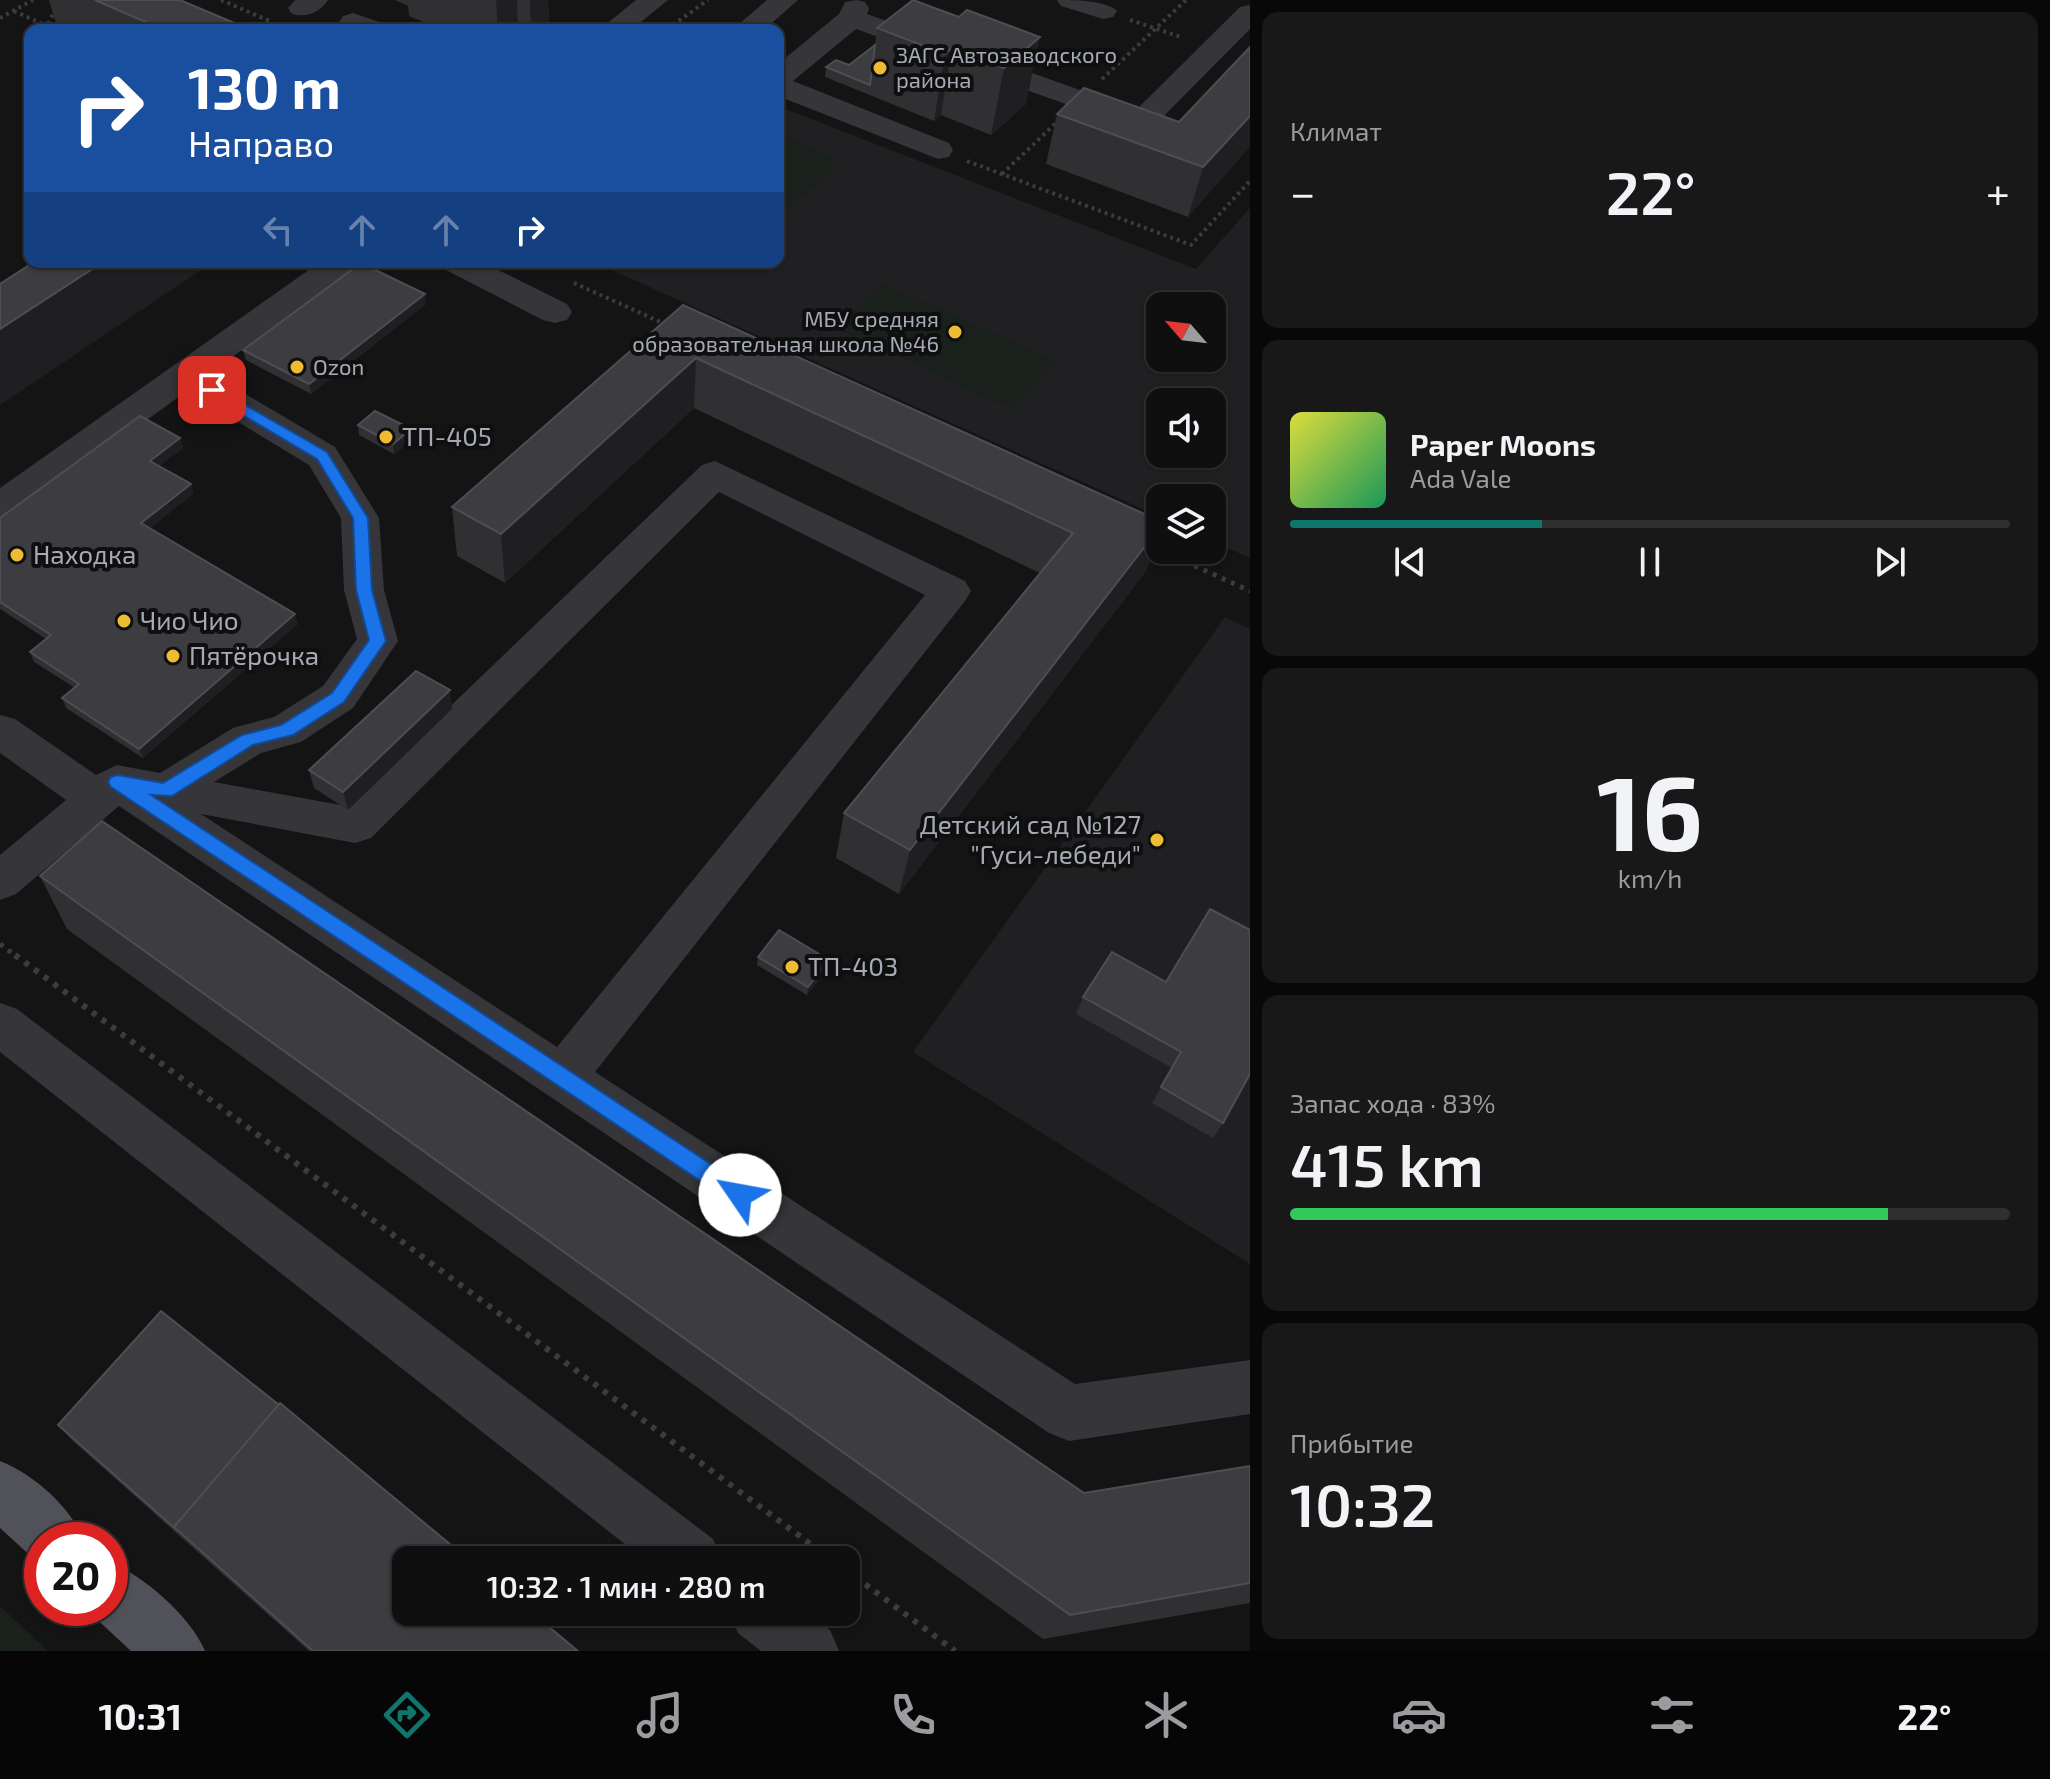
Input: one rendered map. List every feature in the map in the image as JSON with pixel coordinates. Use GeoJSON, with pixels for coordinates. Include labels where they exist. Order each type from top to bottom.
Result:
{"type":"FeatureCollection","features":[{"type":"Feature","properties":{"kind":"main road"},"geometry":{"type":"LineString","coordinates":[[0,1489],[36,1522]]}},
{"type":"Feature","properties":{"kind":"main road"},"geometry":{"type":"LineString","coordinates":[[128,1608],[175,1651]]}},
{"type":"Feature","properties":{"kind":"street"},"geometry":{"type":"LineString","coordinates":[[621,24],[654,0]]}},
{"type":"Feature","properties":{"kind":"street"},"geometry":{"type":"LineString","coordinates":[[754,24],[784,0]]}},
{"type":"Feature","properties":{"kind":"street"},"geometry":{"type":"LineString","coordinates":[[1071,0],[1103,11]]}},
{"type":"Feature","properties":{"kind":"street"},"geometry":{"type":"LineString","coordinates":[[784,73],[851,7],[1141,122],[1229,46],[1250,13]]}},
{"type":"Feature","properties":{"kind":"street"},"geometry":{"type":"LineString","coordinates":[[784,88],[938,150]]}},
{"type":"Feature","properties":{"kind":"street"},"geometry":{"type":"LineString","coordinates":[[0,507],[334,268]]}},
{"type":"Feature","properties":{"kind":"street"},"geometry":{"type":"LineString","coordinates":[[468,268],[555,312]]}},
{"type":"Feature","properties":{"kind":"street"},"geometry":{"type":"LineString","coordinates":[[165,791],[248,740],[286,730],[338,697],[378,641],[364,590],[360,518],[322,456],[185,374]]}},
{"type":"Feature","properties":{"kind":"street"},"geometry":{"type":"LineString","coordinates":[[0,881],[108,791],[165,791],[355,825],[715,474],[951,591],[562,1077]]}},
{"type":"Feature","properties":{"kind":"street"},"geometry":{"type":"LineString","coordinates":[[0,731],[108,791],[562,1077],[1069,1413],[1250,1387]]}},
{"type":"Feature","properties":{"kind":"street"},"geometry":{"type":"LineString","coordinates":[[0,1024],[674,1546]]}},
{"type":"Feature","properties":{"kind":"street"},"geometry":{"type":"LineString","coordinates":[[777,1626],[809,1651]]}},
{"type":"Feature","properties":{"kind":"path"},"geometry":{"type":"LineString","coordinates":[[0,18],[33,0]]}},
{"type":"Feature","properties":{"kind":"path"},"geometry":{"type":"LineString","coordinates":[[47,24],[60,0]]}},
{"type":"Feature","properties":{"kind":"path"},"geometry":{"type":"LineString","coordinates":[[221,0],[277,24]]}},
{"type":"Feature","properties":{"kind":"path"},"geometry":{"type":"LineString","coordinates":[[675,24],[708,0]]}},
{"type":"Feature","properties":{"kind":"path"},"geometry":{"type":"LineString","coordinates":[[13,11],[39,24]]}},
{"type":"Feature","properties":{"kind":"path"},"geometry":{"type":"LineString","coordinates":[[1103,11],[1229,46]]}},
{"type":"Feature","properties":{"kind":"path"},"geometry":{"type":"LineString","coordinates":[[938,150],[1191,245],[1250,181]]}},
{"type":"Feature","properties":{"kind":"path"},"geometry":{"type":"LineString","coordinates":[[573,282],[673,329]]}},
{"type":"Feature","properties":{"kind":"path"},"geometry":{"type":"LineString","coordinates":[[1191,564],[1250,591]]}},
{"type":"Feature","properties":{"kind":"path"},"geometry":{"type":"LineString","coordinates":[[0,944],[813,1546]]}},
{"type":"Feature","properties":{"kind":"path"},"geometry":{"type":"LineString","coordinates":[[860,1580],[955,1651]]}},
{"type":"Feature","properties":{"kind":"shaded area","name":"МБУ средняя образовательная школа №46"},"geometry":{"type":"Polygon","coordinates":[[[784,108],[1196,269],[1250,208],[1250,558],[1226,547],[1226,484],[1146,484],[1146,511],[607,268],[784,268],[784,108]]]}},
{"type":"Feature","properties":{"kind":"shaded area"},"geometry":{"type":"Polygon","coordinates":[[[784,136],[824,153],[835,163],[829,174],[784,211],[784,136]]]}},
{"type":"Feature","properties":{"kind":"shaded area"},"geometry":{"type":"Polygon","coordinates":[[[884,284],[1057,361],[1012,409],[836,328],[884,284]]]}},
{"type":"Feature","properties":{"kind":"shaded area","name":"Детский сад №127 \"Гуси-лебеди\""},"geometry":{"type":"Polygon","coordinates":[[[1225,617],[1250,629],[1250,1264],[913,1052],[1225,617]]]}},
{"type":"Feature","properties":{"kind":"shaded area"},"geometry":{"type":"Polygon","coordinates":[[[0,1606],[48,1651],[0,1651],[0,1606]]]}},
{"type":"Feature","properties":{"kind":"building"},"geometry":{"type":"Polygon","coordinates":[[[95,0],[180,0],[237,24],[150,24],[95,0]]]}},
{"type":"Feature","properties":{"kind":"building"},"geometry":{"type":"Polygon","coordinates":[[[913,0],[959,17],[967,10],[1040,37],[1004,68],[952,48],[945,54],[877,28],[913,0]]]}},
{"type":"Feature","properties":{"kind":"building"},"geometry":{"type":"Polygon","coordinates":[[[875,45],[870,85],[826,67],[836,60],[849,65],[875,45]]]}},
{"type":"Feature","properties":{"kind":"building"},"geometry":{"type":"Polygon","coordinates":[[[1250,47],[1250,116],[1203,167],[1057,114],[1084,88],[1179,122],[1250,47]]]}},
{"type":"Feature","properties":{"kind":"building"},"geometry":{"type":"Polygon","coordinates":[[[25,268],[94,268],[0,329],[0,284],[25,268]]]}},
{"type":"Feature","properties":{"kind":"building"},"geometry":{"type":"Polygon","coordinates":[[[354,268],[371,268],[425,294],[309,384],[243,350],[354,268]]]}},
{"type":"Feature","properties":{"kind":"building"},"geometry":{"type":"Polygon","coordinates":[[[683,305],[1146,515],[1146,545],[910,850],[844,813],[1073,533],[696,358],[501,534],[452,507],[683,305]]]}},
{"type":"Feature","properties":{"kind":"building"},"geometry":{"type":"Polygon","coordinates":[[[375,411],[411,429],[393,444],[358,425],[375,411]]]}},
{"type":"Feature","properties":{"kind":"building"},"geometry":{"type":"Polygon","coordinates":[[[140,416],[180,438],[150,461],[191,484],[141,523],[295,614],[139,749],[62,698],[79,684],[30,652],[51,635],[0,602],[0,518],[140,416]]]}},
{"type":"Feature","properties":{"kind":"building"},"geometry":{"type":"Polygon","coordinates":[[[416,671],[450,690],[343,792],[309,770],[416,671]]]}},
{"type":"Feature","properties":{"kind":"building"},"geometry":{"type":"Polygon","coordinates":[[[102,821],[1084,1493],[1250,1466],[1250,1583],[1070,1615],[40,876],[102,821]]]}},
{"type":"Feature","properties":{"kind":"building"},"geometry":{"type":"Polygon","coordinates":[[[1210,909],[1250,930],[1250,1074],[1223,1123],[1161,1087],[1181,1052],[1083,997],[1112,952],[1166,982],[1210,909]]]}},
{"type":"Feature","properties":{"kind":"building","name":"ТП-403"},"geometry":{"type":"Polygon","coordinates":[[[779,930],[829,960],[808,987],[758,957],[779,930]]]}},
{"type":"Feature","properties":{"kind":"building"},"geometry":{"type":"Polygon","coordinates":[[[161,1311],[279,1405],[174,1527],[178,1531],[58,1425],[161,1311]]]}},
{"type":"Feature","properties":{"kind":"building"},"geometry":{"type":"Polygon","coordinates":[[[280,1403],[452,1546],[392,1546],[392,1626],[548,1626],[578,1651],[313,1651],[174,1527],[280,1403]]]}},
{"type":"Feature","properties":{"kind":"place","name":"ЗАГС Автозаводского района"},"geometry":{"type":"Point","coordinates":[880,68]}},
{"type":"Feature","properties":{"kind":"place","name":"МБУ средняя образовательная школа №46"},"geometry":{"type":"Point","coordinates":[955,332]}},
{"type":"Feature","properties":{"kind":"place","name":"Ozon"},"geometry":{"type":"Point","coordinates":[297,367]}},
{"type":"Feature","properties":{"kind":"place","name":"ТП-405"},"geometry":{"type":"Point","coordinates":[386,437]}},
{"type":"Feature","properties":{"kind":"place","name":"Находка"},"geometry":{"type":"Point","coordinates":[17,555]}},
{"type":"Feature","properties":{"kind":"place","name":"Чио Чио"},"geometry":{"type":"Point","coordinates":[124,621]}},
{"type":"Feature","properties":{"kind":"place","name":"Пятёрочка"},"geometry":{"type":"Point","coordinates":[173,656]}},
{"type":"Feature","properties":{"kind":"place","name":"Детский сад №127 \"Гуси-лебеди\""},"geometry":{"type":"Point","coordinates":[1157,840]}},
{"type":"Feature","properties":{"kind":"place","name":"ТП-403"},"geometry":{"type":"Point","coordinates":[792,967]}},
{"type":"Feature","properties":{"kind":"route"},"geometry":{"type":"LineString","coordinates":[[212,390],[322,456],[360,518],[364,590],[378,641],[338,697],[286,730],[248,740],[165,791],[117,782],[740,1195]]}}]}
